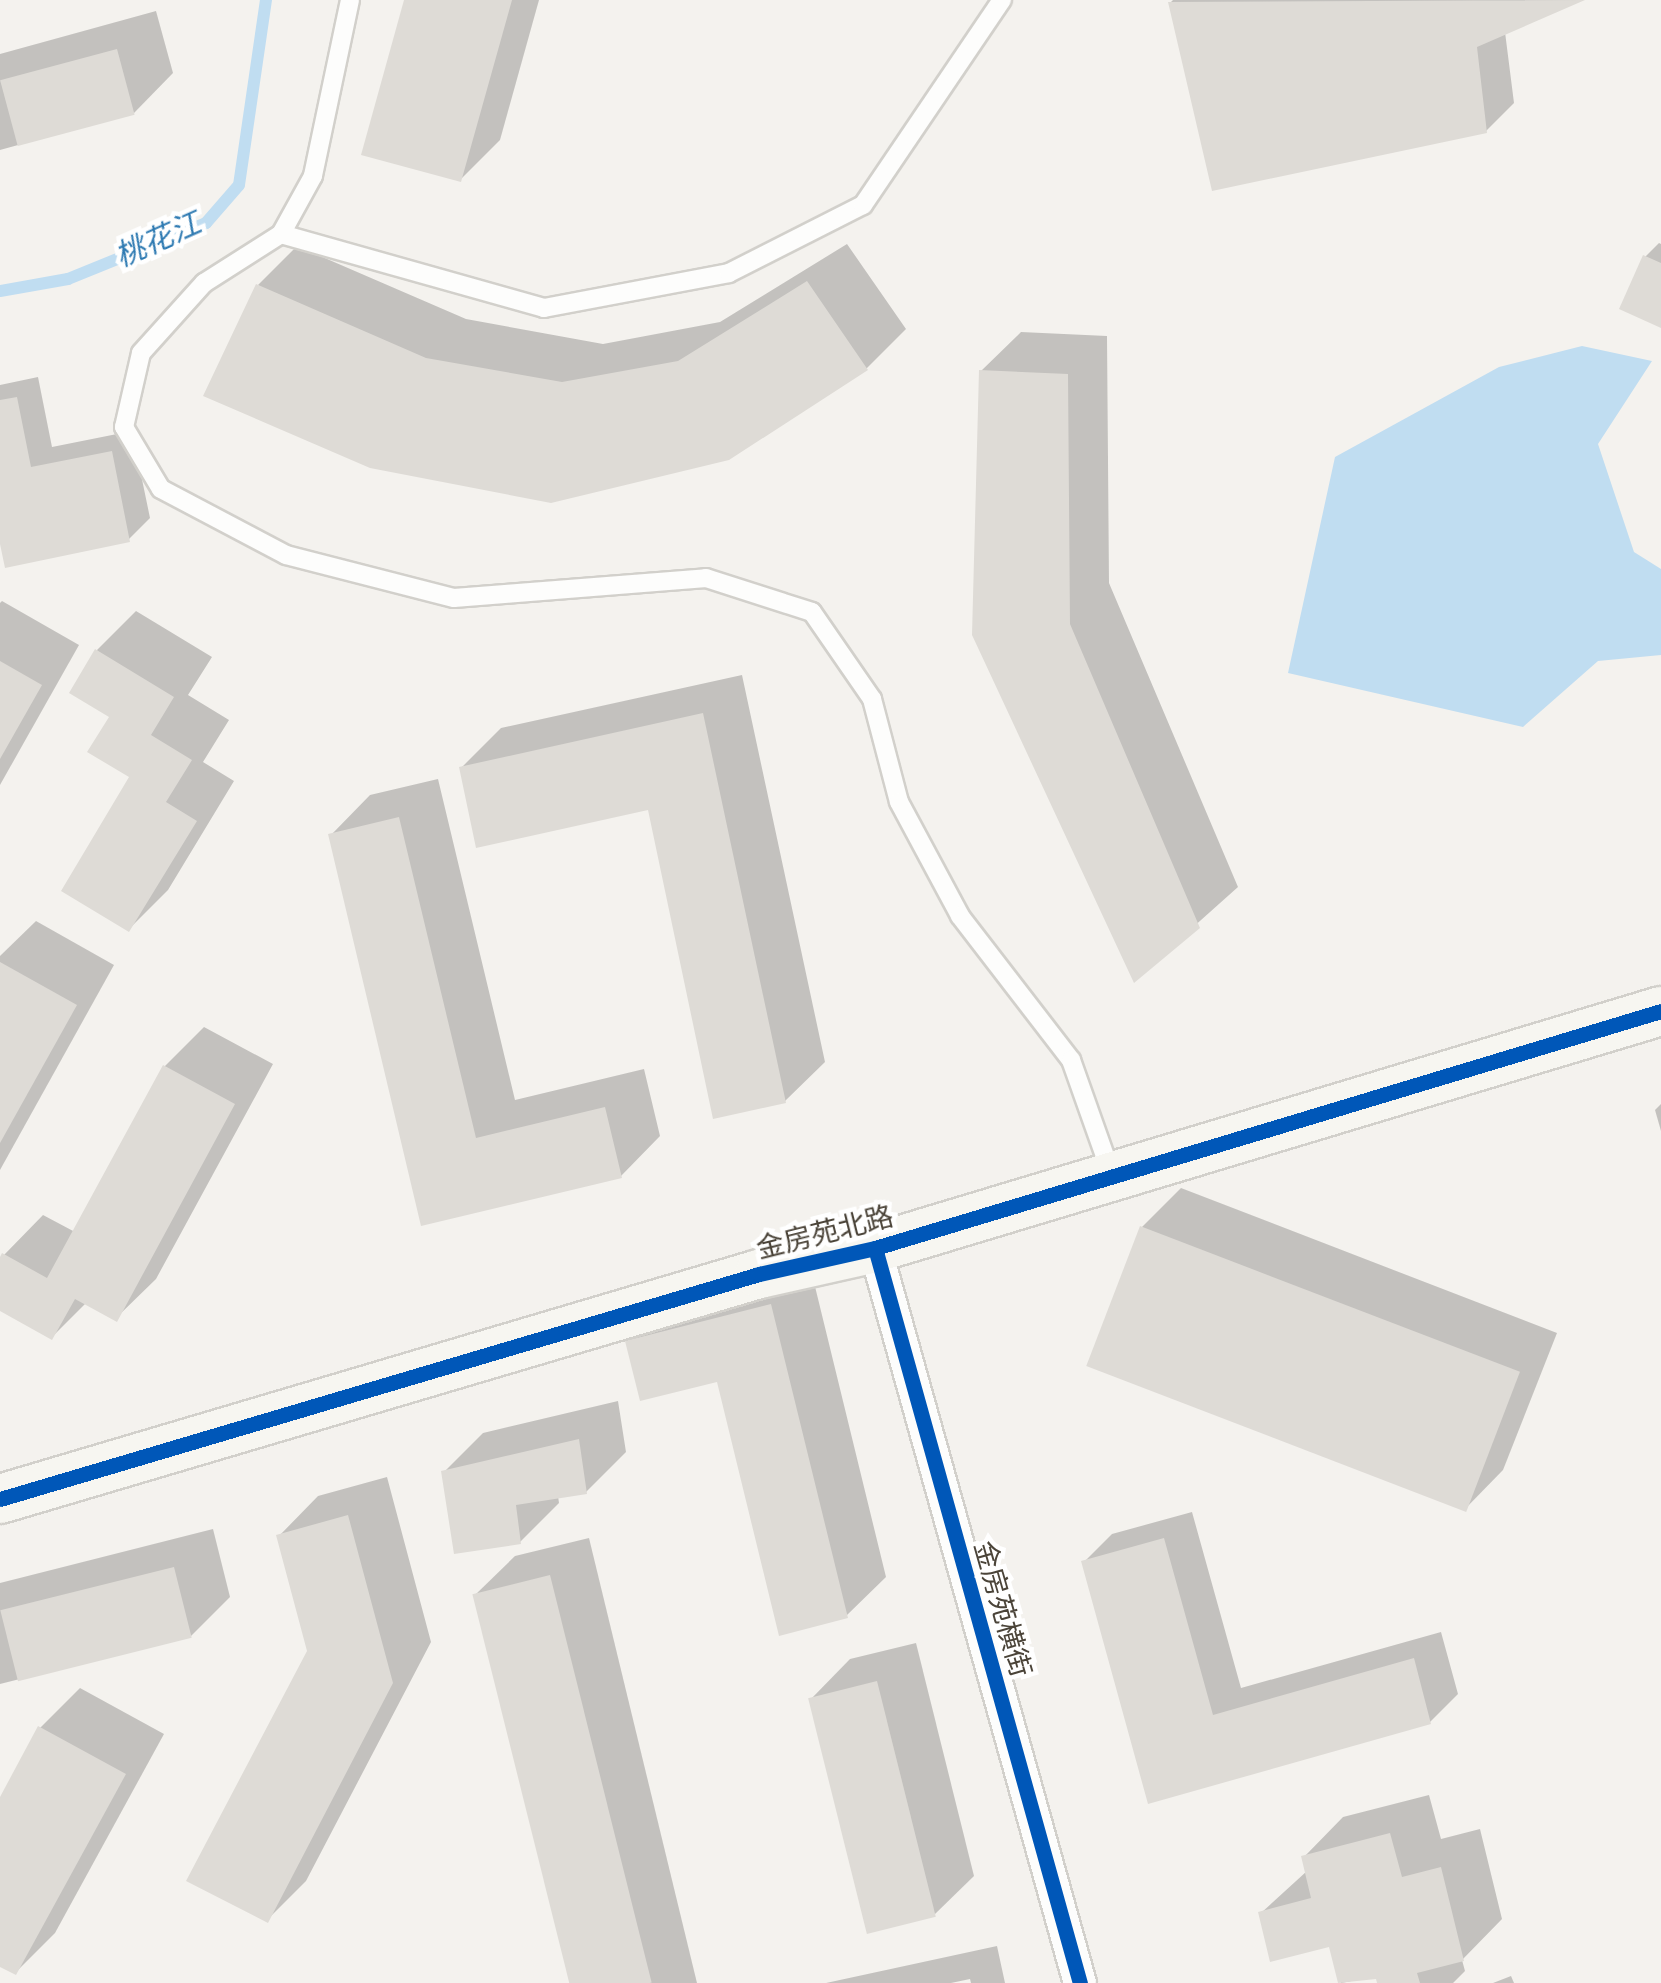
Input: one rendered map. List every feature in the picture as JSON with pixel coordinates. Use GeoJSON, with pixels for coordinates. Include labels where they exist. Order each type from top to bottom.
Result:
{"type":"FeatureCollection","features":[{"type":"Feature","properties":{"kind":"street","name":"金房苑北路"},"geometry":{"type":"LineString","coordinates":[[0,1499],[759,1274],[876,1248],[1661,1012]]}},
{"type":"Feature","properties":{"kind":"street","name":"金房苑横街"},"geometry":{"type":"LineString","coordinates":[[876,1248],[1080,1983]]}},
{"type":"Feature","properties":{"kind":"lane"},"geometry":{"type":"LineString","coordinates":[[350,0],[313,176],[281,234],[204,283],[141,352],[124,427],[160,489],[286,554],[454,598],[706,578],[812,612],[872,699],[898,802],[960,916],[1071,1060],[1112,1177]]}},
{"type":"Feature","properties":{"kind":"lane"},"geometry":{"type":"LineString","coordinates":[[281,234],[544,308],[730,273],[863,205],[1002,0]]}},
{"type":"Feature","properties":{"kind":"water"},"geometry":{"type":"Polygon","coordinates":[[[1582,346],[1652,361],[1598,444],[1634,552],[1661,569],[1661,655],[1598,661],[1523,727],[1288,673],[1335,457],[1499,367],[1582,346]]]}},
{"type":"Feature","properties":{"kind":"building"},"geometry":{"type":"Polygon","coordinates":[[[404,0],[512,0],[461,182],[361,155],[404,0]]]}},
{"type":"Feature","properties":{"kind":"building"},"geometry":{"type":"Polygon","coordinates":[[[1585,0],[1477,47],[1487,133],[1212,191],[1168,2],[1585,0]]]}},
{"type":"Feature","properties":{"kind":"building"},"geometry":{"type":"Polygon","coordinates":[[[117,49],[135,115],[18,146],[0,80],[117,49]]]}},
{"type":"Feature","properties":{"kind":"building"},"geometry":{"type":"Polygon","coordinates":[[[1643,255],[1661,263],[1661,328],[1619,309],[1643,255]]]}},
{"type":"Feature","properties":{"kind":"building"},"geometry":{"type":"Polygon","coordinates":[[[807,281],[868,370],[729,460],[551,503],[370,468],[203,396],[256,284],[426,358],[562,382],[678,361],[807,281]]]}},
{"type":"Feature","properties":{"kind":"building"},"geometry":{"type":"Polygon","coordinates":[[[979,370],[1068,374],[1070,624],[1200,928],[1134,983],[972,635],[979,370]]]}},
{"type":"Feature","properties":{"kind":"building"},"geometry":{"type":"Polygon","coordinates":[[[17,397],[31,467],[112,451],[130,542],[5,568],[0,544],[0,400],[17,397]]]}},
{"type":"Feature","properties":{"kind":"building"},"geometry":{"type":"Polygon","coordinates":[[[95,649],[174,697],[151,735],[192,760],[166,802],[197,821],[129,932],[61,891],[129,777],[87,752],[109,717],[69,693],[95,649]]]}},
{"type":"Feature","properties":{"kind":"building"},"geometry":{"type":"Polygon","coordinates":[[[0,661],[42,685],[0,759],[0,661]]]}},
{"type":"Feature","properties":{"kind":"building"},"geometry":{"type":"Polygon","coordinates":[[[703,713],[786,1103],[713,1119],[648,810],[476,848],[459,767],[703,713]]]}},
{"type":"Feature","properties":{"kind":"building"},"geometry":{"type":"Polygon","coordinates":[[[399,817],[476,1138],[605,1107],[622,1178],[421,1226],[328,834],[399,817]]]}},
{"type":"Feature","properties":{"kind":"building"},"geometry":{"type":"Polygon","coordinates":[[[0,962],[77,1005],[0,1143],[0,962]]]}},
{"type":"Feature","properties":{"kind":"building"},"geometry":{"type":"Polygon","coordinates":[[[163,1065],[235,1104],[117,1322],[75,1299],[52,1340],[0,1311],[0,1257],[2,1253],[47,1278],[163,1065]]]}},
{"type":"Feature","properties":{"kind":"building"},"geometry":{"type":"Polygon","coordinates":[[[1140,1226],[1520,1372],[1466,1512],[1086,1366],[1140,1226]]]}},
{"type":"Feature","properties":{"kind":"building"},"geometry":{"type":"Polygon","coordinates":[[[771,1304],[848,1618],[779,1636],[717,1382],[640,1401],[625,1341],[771,1304]]]}},
{"type":"Feature","properties":{"kind":"building"},"geometry":{"type":"Polygon","coordinates":[[[579,1439],[587,1494],[516,1505],[521,1544],[454,1554],[441,1471],[579,1439]]]}},
{"type":"Feature","properties":{"kind":"building"},"geometry":{"type":"Polygon","coordinates":[[[348,1515],[393,1683],[268,1923],[186,1881],[307,1651],[276,1535],[348,1515]]]}},
{"type":"Feature","properties":{"kind":"building"},"geometry":{"type":"Polygon","coordinates":[[[1164,1538],[1213,1715],[1414,1658],[1431,1724],[1148,1804],[1081,1561],[1164,1538]]]}},
{"type":"Feature","properties":{"kind":"building"},"geometry":{"type":"Polygon","coordinates":[[[174,1567],[192,1638],[18,1681],[0,1610],[174,1567]]]}},
{"type":"Feature","properties":{"kind":"building"},"geometry":{"type":"Polygon","coordinates":[[[550,1575],[652,1983],[569,1983],[472,1594],[550,1575]]]}},
{"type":"Feature","properties":{"kind":"building"},"geometry":{"type":"Polygon","coordinates":[[[877,1681],[936,1917],[867,1934],[808,1698],[877,1681]]]}},
{"type":"Feature","properties":{"kind":"building"},"geometry":{"type":"Polygon","coordinates":[[[38,1726],[126,1774],[16,1975],[0,1967],[0,1797],[38,1726]]]}},
{"type":"Feature","properties":{"kind":"building"},"geometry":{"type":"Polygon","coordinates":[[[1390,1833],[1402,1877],[1441,1867],[1464,1961],[1417,1973],[1420,1983],[1377,1983],[1376,1979],[1338,1983],[1329,1947],[1270,1962],[1258,1912],[1311,1898],[1301,1856],[1390,1833]]]}},
{"type":"Feature","properties":{"kind":"waterway","name":"桃花江"},"geometry":{"type":"LineString","coordinates":[[0,291],[68,279],[206,223],[239,185],[266,0]]}},
{"type":"Feature","properties":{"kind":"cycle path"},"geometry":{"type":"LineString","coordinates":[[0,1499],[759,1274],[875,1248],[1661,1011]]}},
{"type":"Feature","properties":{"kind":"cycle path"},"geometry":{"type":"LineString","coordinates":[[875,1248],[1080,1983]]}}]}
